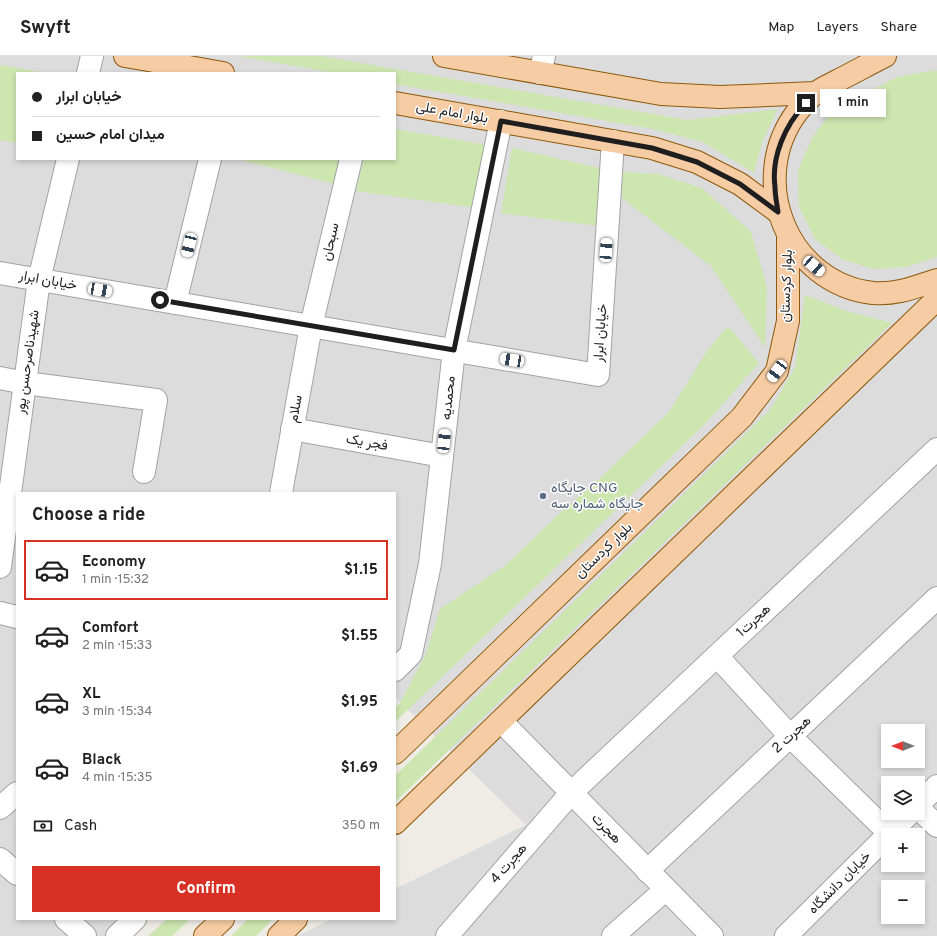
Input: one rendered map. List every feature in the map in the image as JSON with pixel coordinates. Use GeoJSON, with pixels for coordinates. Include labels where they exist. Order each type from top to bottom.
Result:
{"type":"FeatureCollection","features":[{"type":"Feature","properties":{"kind":"main road"},"geometry":{"type":"LineString","coordinates":[[125,56],[217,72]]}},
{"type":"Feature","properties":{"kind":"main road"},"geometry":{"type":"LineString","coordinates":[[444,56],[542,64],[661,94],[720,97],[815,93]]}},
{"type":"Feature","properties":{"kind":"main road"},"geometry":{"type":"LineString","coordinates":[[885,56],[815,93],[797,112],[784,135],[776,160],[774,186],[778,212],[788,236],[804,257],[824,274],[847,286],[872,292],[898,293],[937,280]]}},
{"type":"Feature","properties":{"kind":"main road","name":"بلوار امام علی"},"geometry":{"type":"LineString","coordinates":[[396,103],[652,148],[697,162],[740,184],[778,212]]}},
{"type":"Feature","properties":{"kind":"main road","name":"بلوار کردستان"},"geometry":{"type":"LineString","coordinates":[[396,752],[742,417],[777,371],[788,321],[788,236]]}},
{"type":"Feature","properties":{"kind":"main road"},"geometry":{"type":"LineString","coordinates":[[396,822],[937,299]]}},
{"type":"Feature","properties":{"kind":"main road"},"geometry":{"type":"LineString","coordinates":[[205,936],[222,920]]}},
{"type":"Feature","properties":{"kind":"main road"},"geometry":{"type":"LineString","coordinates":[[279,936],[295,920]]}},
{"type":"Feature","properties":{"kind":"street"},"geometry":{"type":"LineString","coordinates":[[88,72],[92,56]]}},
{"type":"Feature","properties":{"kind":"street","name":"محمدیه"},"geometry":{"type":"LineString","coordinates":[[396,669],[411,654],[430,564],[454,350],[501,121]]}},
{"type":"Feature","properties":{"kind":"street","name":"خیابان ابرار"},"geometry":{"type":"LineString","coordinates":[[0,273],[598,375],[613,141]]}},
{"type":"Feature","properties":{"kind":"street","name":"شهیدناصرحسن پور"},"geometry":{"type":"LineString","coordinates":[[0,567],[40,280],[68,160]]}},
{"type":"Feature","properties":{"kind":"street"},"geometry":{"type":"LineString","coordinates":[[175,303],[210,160]]}},
{"type":"Feature","properties":{"kind":"street","name":"سبحان"},"geometry":{"type":"LineString","coordinates":[[311,326],[351,160]]}},
{"type":"Feature","properties":{"kind":"street","name":"سلام"},"geometry":{"type":"LineString","coordinates":[[281,492],[311,326]]}},
{"type":"Feature","properties":{"kind":"street"},"geometry":{"type":"LineString","coordinates":[[0,378],[25,383],[156,400],[144,472]]}},
{"type":"Feature","properties":{"kind":"street","name":"فجر یک"},"geometry":{"type":"LineString","coordinates":[[292,429],[442,456]]}},
{"type":"Feature","properties":{"kind":"street","name":"هجرت1"},"geometry":{"type":"LineString","coordinates":[[571,793],[937,449]]}},
{"type":"Feature","properties":{"kind":"street","name":"هجرت 2"},"geometry":{"type":"LineString","coordinates":[[647,871],[937,598]]}},
{"type":"Feature","properties":{"kind":"street"},"geometry":{"type":"LineString","coordinates":[[0,613],[16,617]]}},
{"type":"Feature","properties":{"kind":"street"},"geometry":{"type":"LineString","coordinates":[[717,656],[790,736],[885,828]]}},
{"type":"Feature","properties":{"kind":"street","name":"هجرت"},"geometry":{"type":"LineString","coordinates":[[501,721],[665,890],[712,936]]}},
{"type":"Feature","properties":{"kind":"street"},"geometry":{"type":"LineString","coordinates":[[925,798],[937,786]]}},
{"type":"Feature","properties":{"kind":"street"},"geometry":{"type":"LineString","coordinates":[[0,808],[16,793]]}},
{"type":"Feature","properties":{"kind":"street","name":"هجرت 4"},"geometry":{"type":"LineString","coordinates":[[456,933],[571,793]]}},
{"type":"Feature","properties":{"kind":"street"},"geometry":{"type":"LineString","coordinates":[[925,815],[937,826]]}},
{"type":"Feature","properties":{"kind":"street","name":"خیابان دانشگاه"},"geometry":{"type":"LineString","coordinates":[[895,828],[903,820]]}},
{"type":"Feature","properties":{"kind":"street","name":"خیابان دانشگاه"},"geometry":{"type":"LineString","coordinates":[[794,934],[881,842]]}},
{"type":"Feature","properties":{"kind":"street"},"geometry":{"type":"LineString","coordinates":[[0,858],[16,873]]}},
{"type":"Feature","properties":{"kind":"street"},"geometry":{"type":"LineString","coordinates":[[613,936],[665,890]]}},
{"type":"Feature","properties":{"kind":"street"},"geometry":{"type":"LineString","coordinates":[[67,920],[85,936]]}},
{"type":"Feature","properties":{"kind":"street"},"geometry":{"type":"LineString","coordinates":[[117,936],[134,920]]}},
{"type":"Feature","properties":{"kind":"shaded area"},"geometry":{"type":"Polygon","coordinates":[[[0,56],[937,56],[937,936],[297,936],[330,920],[396,920],[396,889],[526,825],[396,698],[396,492],[16,492],[16,920],[131,920],[115,936],[0,936],[0,56]]]}},
{"type":"Feature","properties":{"kind":"green space"},"geometry":{"type":"Polygon","coordinates":[[[238,56],[320,56],[688,120],[778,109],[762,142],[754,173],[703,142],[653,129],[396,84],[396,72],[329,72],[238,56]]]}},
{"type":"Feature","properties":{"kind":"green space"},"geometry":{"type":"Polygon","coordinates":[[[0,65],[40,72],[16,72],[16,143],[0,140],[0,65]]]}},
{"type":"Feature","properties":{"kind":"green space"},"geometry":{"type":"Polygon","coordinates":[[[937,71],[937,257],[906,267],[873,269],[842,259],[815,239],[799,207],[798,171],[813,136],[835,109],[897,77],[937,71]]]}},
{"type":"Feature","properties":{"kind":"green space"},"geometry":{"type":"Polygon","coordinates":[[[396,129],[493,146],[484,209],[356,191],[364,160],[396,160],[396,129]]]}},
{"type":"Feature","properties":{"kind":"green space"},"geometry":{"type":"Polygon","coordinates":[[[512,148],[604,169],[606,227],[501,213],[512,148]]]}},
{"type":"Feature","properties":{"kind":"green space"},"geometry":{"type":"Polygon","coordinates":[[[241,160],[344,160],[339,185],[241,160]]]}},
{"type":"Feature","properties":{"kind":"green space"},"geometry":{"type":"Polygon","coordinates":[[[623,172],[658,174],[702,188],[751,232],[767,287],[765,347],[711,266],[622,198],[623,172]]]}},
{"type":"Feature","properties":{"kind":"green space"},"geometry":{"type":"Polygon","coordinates":[[[805,295],[846,311],[892,323],[396,801],[396,775],[770,410],[795,368],[805,295]]]}},
{"type":"Feature","properties":{"kind":"green space"},"geometry":{"type":"Polygon","coordinates":[[[728,326],[759,363],[704,425],[396,721],[396,707],[400,703],[426,654],[440,609],[506,565],[669,412],[707,351],[728,326]]]}},
{"type":"Feature","properties":{"kind":"green space"},"geometry":{"type":"Polygon","coordinates":[[[166,920],[189,920],[172,936],[148,936],[166,920]]]}},
{"type":"Feature","properties":{"kind":"green space"},"geometry":{"type":"Polygon","coordinates":[[[247,920],[272,920],[256,936],[231,936],[247,920]]]}},
{"type":"Feature","properties":{"kind":"place","name":"جایگاه CNG جایگاه شماره سه"},"geometry":{"type":"Point","coordinates":[543,496]}},
{"type":"Feature","properties":{"kind":"route"},"geometry":{"type":"LineString","coordinates":[[160,300],[454,350],[501,121],[652,148],[697,162],[740,184],[778,212],[774,186],[776,160],[784,135],[797,112],[806,103]]}}]}
